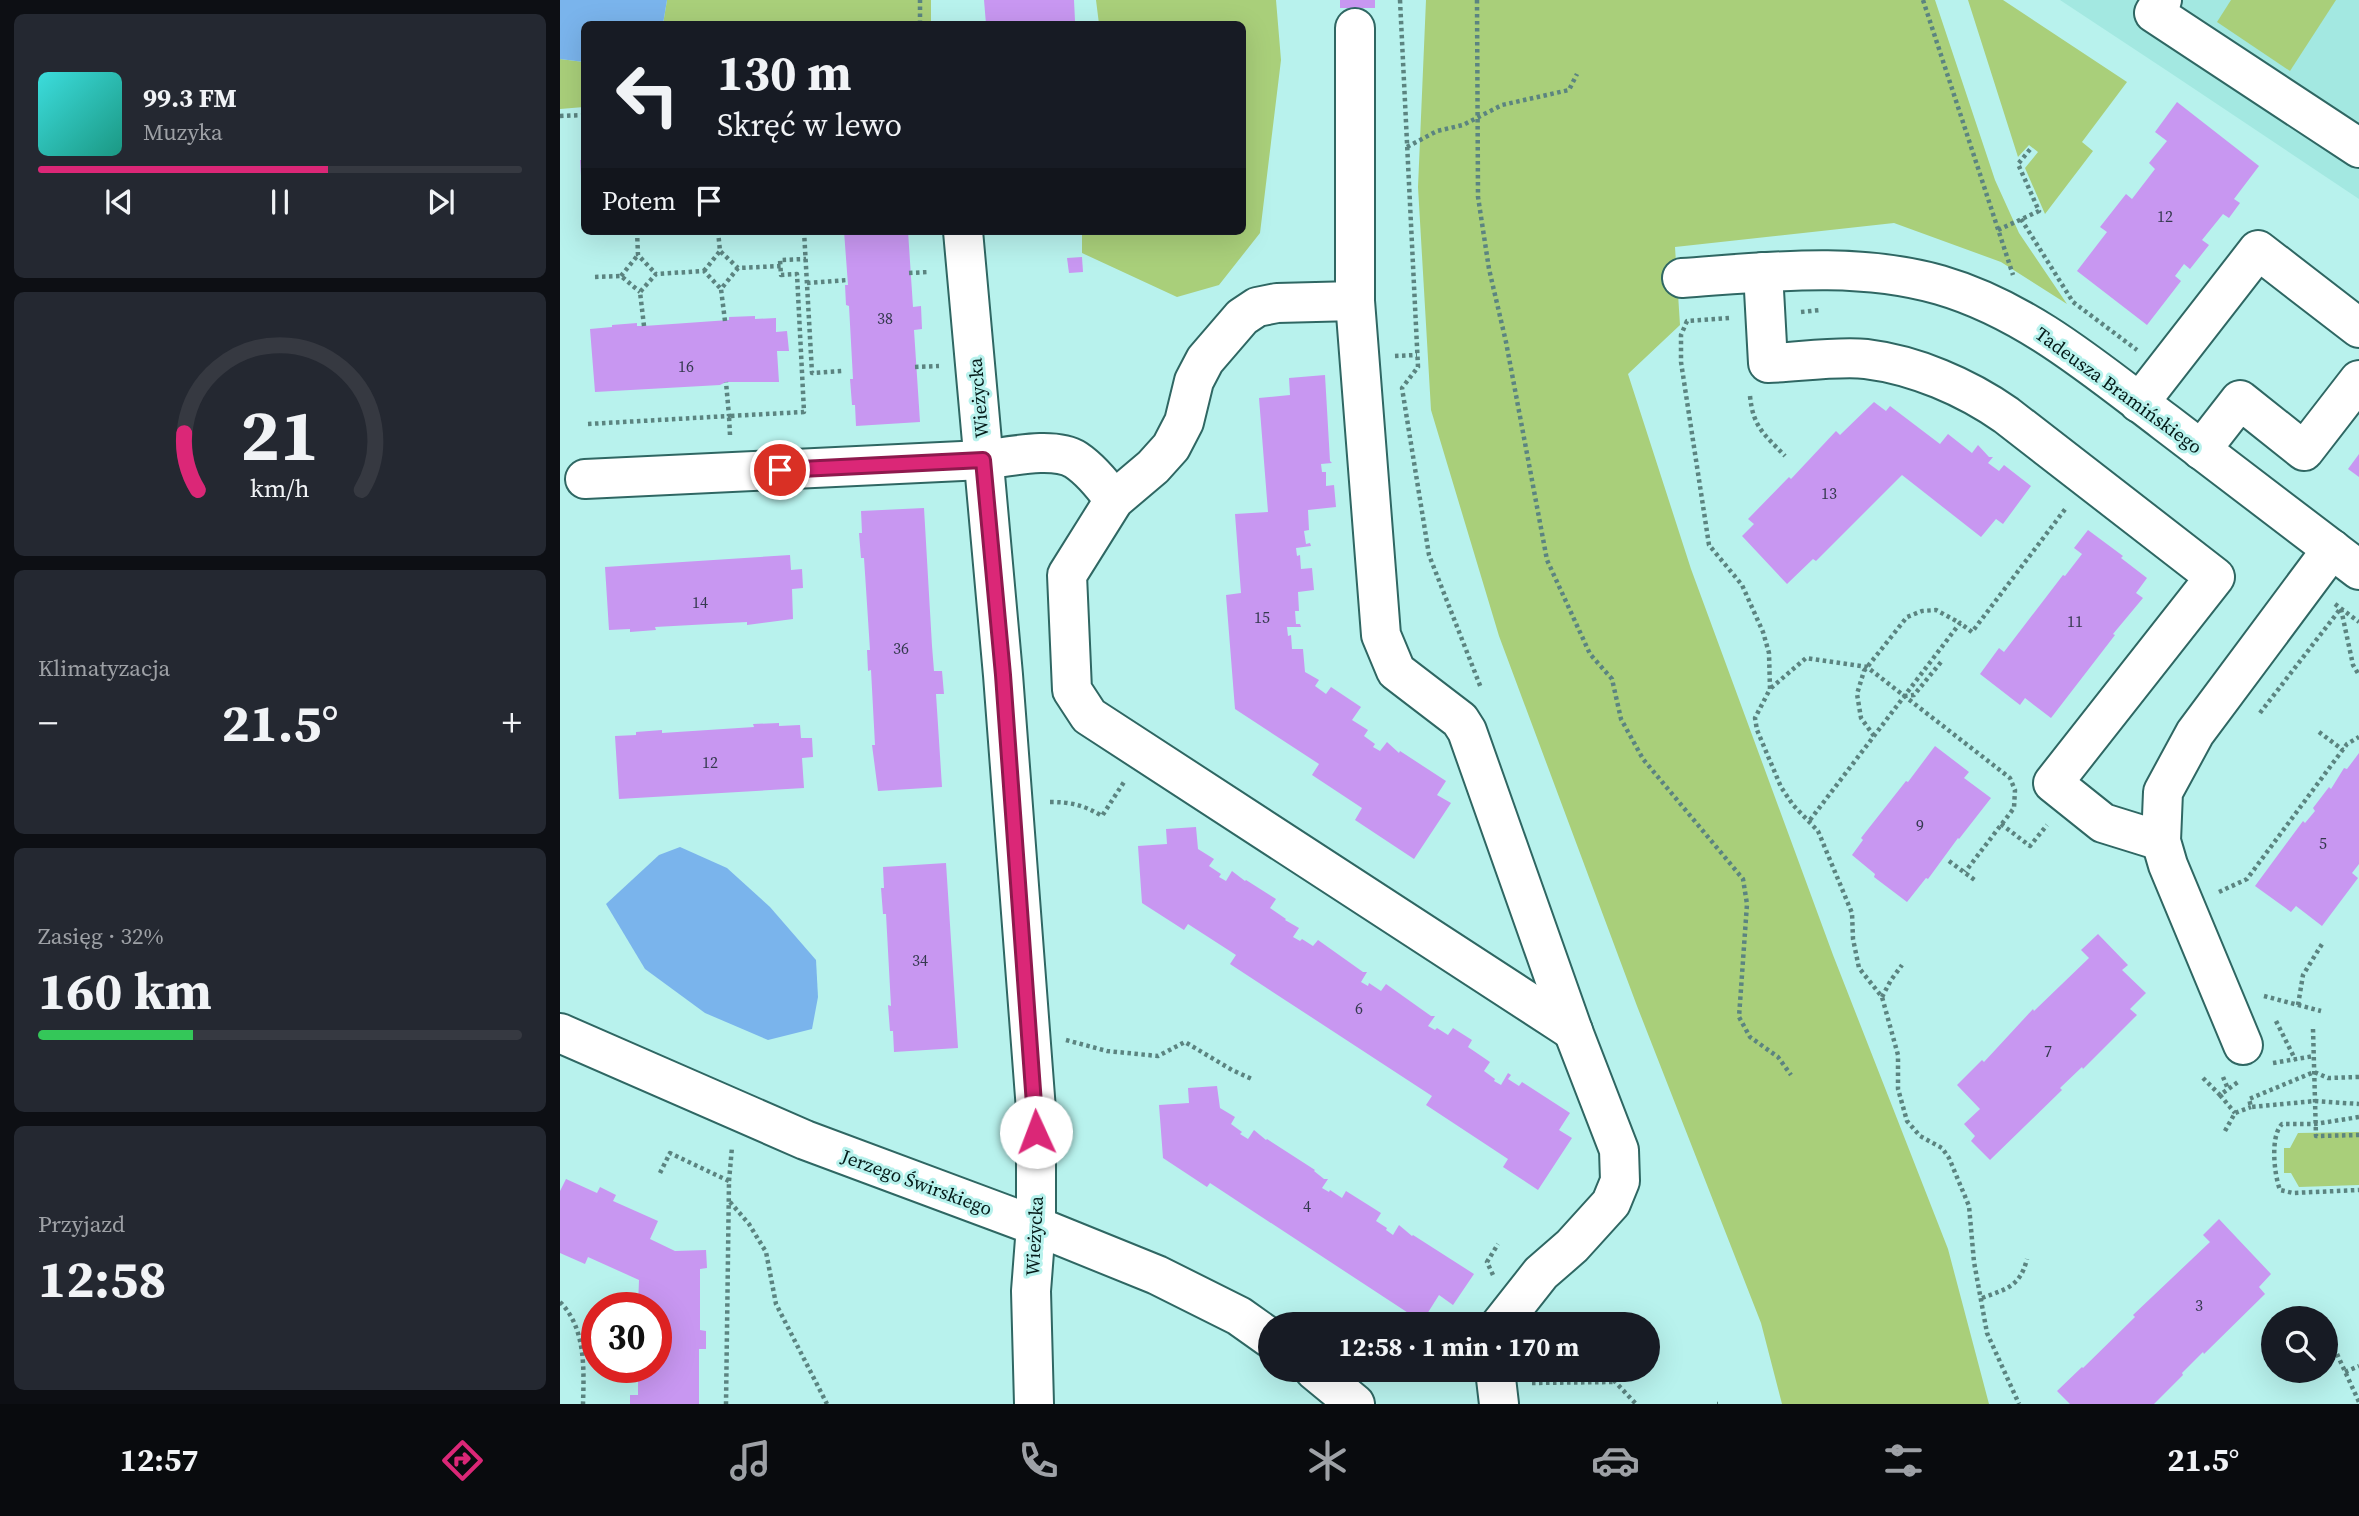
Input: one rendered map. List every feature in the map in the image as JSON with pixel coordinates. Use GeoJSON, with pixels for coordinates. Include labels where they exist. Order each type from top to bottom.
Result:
{"type":"FeatureCollection","features":[{"type":"Feature","properties":{"kind":"street"},"geometry":{"type":"LineString","coordinates":[[2162,0],[2154,13],[2359,148]]}},
{"type":"Feature","properties":{"kind":"street"},"geometry":{"type":"LineString","coordinates":[[1355,28],[1355,301],[1381,635],[1396,671],[1460,720],[1467,731],[1573,1031],[1619,1150],[1620,1181],[1611,1203],[1572,1246],[1541,1273],[1510,1312]]}},
{"type":"Feature","properties":{"kind":"street","name":"Wieżycka"},"geometry":{"type":"LineString","coordinates":[[963,235],[1003,675],[1036,1110],[1036,1226],[1031,1291],[1034,1404]]}},
{"type":"Feature","properties":{"kind":"street"},"geometry":{"type":"LineString","coordinates":[[2139,403],[2258,250],[2359,328]]}},
{"type":"Feature","properties":{"kind":"street","name":"Tadeusza Bramińskiego"},"geometry":{"type":"LineString","coordinates":[[1682,278],[1841,270],[1896,276],[1940,285],[1977,298],[2020,318],[2058,342],[2345,559]]}},
{"type":"Feature","properties":{"kind":"street"},"geometry":{"type":"LineString","coordinates":[[1763,272],[1768,363],[1865,359],[1928,375],[1988,402],[2215,577],[2053,783],[2103,823],[2161,841]]}},
{"type":"Feature","properties":{"kind":"street"},"geometry":{"type":"LineString","coordinates":[[1355,301],[1256,307],[1242,317],[1205,360],[1194,380],[1184,422],[1171,447],[1153,467],[1114,499],[1067,575],[1072,690],[1089,716],[1573,1031]]}},
{"type":"Feature","properties":{"kind":"street"},"geometry":{"type":"LineString","coordinates":[[2201,450],[2240,400],[2304,451],[2359,380]]}},
{"type":"Feature","properties":{"kind":"street"},"geometry":{"type":"LineString","coordinates":[[585,480],[983,460],[1048,453],[1074,458],[1097,478],[1114,499]]}},
{"type":"Feature","properties":{"kind":"street"},"geometry":{"type":"LineString","coordinates":[[2243,1045],[2173,877],[2161,841],[2163,792],[2194,733],[2345,559]]}},
{"type":"Feature","properties":{"kind":"street","name":"Jerzego Świrskiego"},"geometry":{"type":"LineString","coordinates":[[560,1033],[805,1140],[1036,1226],[1157,1275],[1239,1316],[1258,1329]]}},
{"type":"Feature","properties":{"kind":"street"},"geometry":{"type":"LineString","coordinates":[[1328,1382],[1355,1404]]}},
{"type":"Feature","properties":{"kind":"path"},"geometry":{"type":"LineString","coordinates":[[919,21],[920,0]]}},
{"type":"Feature","properties":{"kind":"path"},"geometry":{"type":"LineString","coordinates":[[1399,0],[1418,367],[1402,388],[1429,555],[1482,692]]}},
{"type":"Feature","properties":{"kind":"path"},"geometry":{"type":"LineString","coordinates":[[1477,0],[1478,197],[1489,269],[1506,342],[1547,560],[1590,654],[1612,679],[1621,719],[1643,759],[1743,879],[1747,904],[1739,1017],[1750,1037],[1778,1057],[1791,1075]]}},
{"type":"Feature","properties":{"kind":"path"},"geometry":{"type":"LineString","coordinates":[[1923,0],[2014,278]]}},
{"type":"Feature","properties":{"kind":"path"},"geometry":{"type":"LineString","coordinates":[[1407,147],[1437,131],[1463,125],[1502,105],[1569,90],[1577,74]]}},
{"type":"Feature","properties":{"kind":"path"},"geometry":{"type":"LineString","coordinates":[[560,116],[581,115]]}},
{"type":"Feature","properties":{"kind":"path"},"geometry":{"type":"LineString","coordinates":[[1998,230],[2039,211],[2018,164],[2032,147]]}},
{"type":"Feature","properties":{"kind":"path"},"geometry":{"type":"LineString","coordinates":[[637,235],[638,255],[656,274]]}},
{"type":"Feature","properties":{"kind":"path"},"geometry":{"type":"LineString","coordinates":[[718,235],[720,251],[738,268],[781,266]]}},
{"type":"Feature","properties":{"kind":"path"},"geometry":{"type":"LineString","coordinates":[[804,235],[812,373],[843,371]]}},
{"type":"Feature","properties":{"kind":"path"},"geometry":{"type":"LineString","coordinates":[[640,292],[656,274],[704,271],[720,251]]}},
{"type":"Feature","properties":{"kind":"path"},"geometry":{"type":"LineString","coordinates":[[621,276],[638,255]]}},
{"type":"Feature","properties":{"kind":"path"},"geometry":{"type":"LineString","coordinates":[[588,424],[804,412],[797,274],[781,275],[780,260],[806,259]]}},
{"type":"Feature","properties":{"kind":"path"},"geometry":{"type":"LineString","coordinates":[[722,289],[738,268]]}},
{"type":"Feature","properties":{"kind":"path"},"geometry":{"type":"LineString","coordinates":[[704,271],[722,289],[725,321]]}},
{"type":"Feature","properties":{"kind":"path"},"geometry":{"type":"LineString","coordinates":[[909,272],[931,272]]}},
{"type":"Feature","properties":{"kind":"path"},"geometry":{"type":"LineString","coordinates":[[595,277],[621,276],[640,292],[644,326]]}},
{"type":"Feature","properties":{"kind":"path"},"geometry":{"type":"LineString","coordinates":[[807,283],[847,281]]}},
{"type":"Feature","properties":{"kind":"path"},"geometry":{"type":"LineString","coordinates":[[1687,321],[1681,335],[1681,362],[1709,545],[1742,585],[1763,632],[1769,653],[1770,689]]}},
{"type":"Feature","properties":{"kind":"path"},"geometry":{"type":"LineString","coordinates":[[1409,355],[1417,355]]}},
{"type":"Feature","properties":{"kind":"path"},"geometry":{"type":"LineString","coordinates":[[915,367],[950,365]]}},
{"type":"Feature","properties":{"kind":"path"},"geometry":{"type":"LineString","coordinates":[[726,383],[732,472]]}},
{"type":"Feature","properties":{"kind":"path"},"geometry":{"type":"LineString","coordinates":[[1749,388],[1756,424],[1785,456]]}},
{"type":"Feature","properties":{"kind":"path"},"geometry":{"type":"LineString","coordinates":[[1874,736],[1861,718],[1857,694],[1867,667],[1907,617],[1922,611],[1936,610],[1972,632],[2089,478]]}},
{"type":"Feature","properties":{"kind":"path"},"geometry":{"type":"LineString","coordinates":[[2341,608],[2359,622]]}},
{"type":"Feature","properties":{"kind":"path"},"geometry":{"type":"LineString","coordinates":[[2341,608],[2353,665],[2359,675]]}},
{"type":"Feature","properties":{"kind":"path"},"geometry":{"type":"LineString","coordinates":[[2260,713],[2341,608]]}},
{"type":"Feature","properties":{"kind":"path"},"geometry":{"type":"LineString","coordinates":[[1810,820],[1959,623]]}},
{"type":"Feature","properties":{"kind":"path"},"geometry":{"type":"LineString","coordinates":[[1965,872],[2014,808],[2015,790],[2010,778],[1867,667],[1805,658],[1770,689],[1755,718],[1757,730],[1782,787],[1793,805],[1818,831],[1852,913],[1853,939],[1859,968],[1882,997],[1898,1055],[1898,1089],[1907,1121],[1920,1136],[1942,1148],[1949,1158],[1969,1206],[1974,1262],[1987,1333],[2019,1404]]}},
{"type":"Feature","properties":{"kind":"path"},"geometry":{"type":"LineString","coordinates":[[1904,696],[1914,695],[1941,662]]}},
{"type":"Feature","properties":{"kind":"path"},"geometry":{"type":"LineString","coordinates":[[2319,732],[2343,750]]}},
{"type":"Feature","properties":{"kind":"path"},"geometry":{"type":"LineString","coordinates":[[2228,888],[2247,879],[2347,744],[2359,737]]}},
{"type":"Feature","properties":{"kind":"path"},"geometry":{"type":"LineString","coordinates":[[1043,802],[1070,802],[1088,807],[1102,816],[1116,795]]}},
{"type":"Feature","properties":{"kind":"path"},"geometry":{"type":"LineString","coordinates":[[1949,861],[1976,881]]}},
{"type":"Feature","properties":{"kind":"path"},"geometry":{"type":"LineString","coordinates":[[2298,1005],[2303,975],[2322,944]]}},
{"type":"Feature","properties":{"kind":"path"},"geometry":{"type":"LineString","coordinates":[[1882,997],[1902,965]]}},
{"type":"Feature","properties":{"kind":"path"},"geometry":{"type":"LineString","coordinates":[[2259,984],[2269,1006]]}},
{"type":"Feature","properties":{"kind":"path"},"geometry":{"type":"LineString","coordinates":[[2264,996],[2320,1011]]}},
{"type":"Feature","properties":{"kind":"path"},"geometry":{"type":"LineString","coordinates":[[2274,1015],[2295,1059]]}},
{"type":"Feature","properties":{"kind":"path"},"geometry":{"type":"LineString","coordinates":[[2313,1028],[2316,1136],[2359,1135]]}},
{"type":"Feature","properties":{"kind":"path"},"geometry":{"type":"LineString","coordinates":[[1063,1039],[1107,1051],[1158,1056],[1185,1042],[1254,1080]]}},
{"type":"Feature","properties":{"kind":"path"},"geometry":{"type":"LineString","coordinates":[[2252,1107],[2249,1099],[2314,1072],[2328,1078],[2359,1077]]}},
{"type":"Feature","properties":{"kind":"path"},"geometry":{"type":"LineString","coordinates":[[2220,1095],[2235,1113]]}},
{"type":"Feature","properties":{"kind":"path"},"geometry":{"type":"LineString","coordinates":[[2225,1131],[2235,1113],[2252,1107],[2315,1101],[2359,1104]]}},
{"type":"Feature","properties":{"kind":"path"},"geometry":{"type":"LineString","coordinates":[[2359,1117],[2315,1124],[2283,1124],[2275,1135],[2276,1180],[2280,1190],[2293,1193],[2359,1190]]}},
{"type":"Feature","properties":{"kind":"path"},"geometry":{"type":"LineString","coordinates":[[726,1404],[732,1140]]}},
{"type":"Feature","properties":{"kind":"path"},"geometry":{"type":"LineString","coordinates":[[660,1173],[670,1153],[729,1181]]}},
{"type":"Feature","properties":{"kind":"path"},"geometry":{"type":"LineString","coordinates":[[730,1201],[749,1224],[766,1252],[776,1304],[827,1404]]}},
{"type":"Feature","properties":{"kind":"path"},"geometry":{"type":"LineString","coordinates":[[1982,1298],[2011,1288],[2024,1273],[2027,1259]]}},
{"type":"Feature","properties":{"kind":"path"},"geometry":{"type":"LineString","coordinates":[[560,1302],[571,1313],[580,1339],[584,1374],[583,1404]]}},
{"type":"Feature","properties":{"kind":"path"},"geometry":{"type":"LineString","coordinates":[[2338,1356],[2359,1402]]}},
{"type":"Feature","properties":{"kind":"path"},"geometry":{"type":"LineString","coordinates":[[2345,1372],[2359,1366]]}},
{"type":"Feature","properties":{"kind":"path"},"geometry":{"type":"LineString","coordinates":[[1508,1386],[1615,1382],[1636,1404]]}},
{"type":"Feature","properties":{"kind":"shaded area"},"geometry":{"type":"Polygon","coordinates":[[[2060,0],[2359,0],[2359,199],[2172,74],[2060,0]]]}},
{"type":"Feature","properties":{"kind":"green space"},"geometry":{"type":"Polygon","coordinates":[[[667,0],[931,0],[931,21],[664,21],[667,0]]]}},
{"type":"Feature","properties":{"kind":"green space"},"geometry":{"type":"Polygon","coordinates":[[[1096,0],[1276,0],[1281,60],[1260,233],[1219,285],[1177,297],[1082,253],[1082,235],[1246,235],[1246,21],[1099,21],[1096,0]]]}},
{"type":"Feature","properties":{"kind":"green space"},"geometry":{"type":"Polygon","coordinates":[[[1426,0],[1935,0],[1995,180],[2019,233],[2067,304],[2001,262],[1894,223],[1675,247],[1680,325],[1628,374],[1691,569],[1833,955],[1948,1249],[1989,1404],[1782,1404],[1761,1323],[1637,1006],[1499,636],[1431,410],[1418,187],[1426,0]]]}},
{"type":"Feature","properties":{"kind":"green space"},"geometry":{"type":"Polygon","coordinates":[[[1968,0],[2003,0],[2127,82],[2082,142],[2093,151],[2045,214],[2025,168],[2038,152],[2029,145],[2018,157],[1968,0]]]}},
{"type":"Feature","properties":{"kind":"green space"},"geometry":{"type":"Polygon","coordinates":[[[2231,0],[2336,0],[2290,71],[2217,22],[2231,0]]]}},
{"type":"Feature","properties":{"kind":"green space"},"geometry":{"type":"Polygon","coordinates":[[[560,59],[581,62],[581,107],[560,109],[560,59]]]}},
{"type":"Feature","properties":{"kind":"green space"},"geometry":{"type":"Polygon","coordinates":[[[2359,1132],[2359,1185],[2299,1187],[2291,1173],[2284,1173],[2284,1148],[2290,1148],[2298,1133],[2359,1132]]]}},
{"type":"Feature","properties":{"kind":"water"},"geometry":{"type":"Polygon","coordinates":[[[560,0],[667,0],[664,21],[581,21],[581,62],[560,59],[560,0]]]}},
{"type":"Feature","properties":{"kind":"water"},"geometry":{"type":"Polygon","coordinates":[[[680,847],[727,868],[770,907],[816,960],[818,997],[812,1029],[768,1040],[705,1013],[645,969],[606,904],[659,855],[680,847]]]}},
{"type":"Feature","properties":{"kind":"building"},"geometry":{"type":"Polygon","coordinates":[[[984,0],[1074,0],[1075,21],[986,21],[984,0]]]}},
{"type":"Feature","properties":{"kind":"building"},"geometry":{"type":"Polygon","coordinates":[[[1340,0],[1375,0],[1375,8],[1340,8],[1340,0]]]}},
{"type":"Feature","properties":{"kind":"building"},"geometry":{"type":"Polygon","coordinates":[[[2177,102],[2259,166],[2234,199],[2240,203],[2229,218],[2223,214],[2202,240],[2209,245],[2190,269],[2184,264],[2175,276],[2181,281],[2147,325],[2077,271],[2107,232],[2100,227],[2126,194],[2132,199],[2155,169],[2149,163],[2167,141],[2155,132],[2177,102]]]}},
{"type":"Feature","properties":{"kind":"building"},"geometry":{"type":"Polygon","coordinates":[[[844,235],[908,235],[913,307],[921,306],[922,329],[914,330],[920,422],[856,426],[850,379],[853,379],[849,306],[846,305],[845,285],[848,285],[844,235]]]}},
{"type":"Feature","properties":{"kind":"building"},"geometry":{"type":"Polygon","coordinates":[[[1082,257],[1083,272],[1069,273],[1067,258],[1082,257]]]}},
{"type":"Feature","properties":{"kind":"building"},"geometry":{"type":"Polygon","coordinates":[[[755,316],[755,319],[776,318],[776,332],[787,331],[789,351],[777,351],[779,382],[726,382],[720,385],[595,392],[590,329],[637,323],[637,326],[644,326],[755,316]]]}},
{"type":"Feature","properties":{"kind":"building"},"geometry":{"type":"Polygon","coordinates":[[[1325,375],[1332,463],[1321,464],[1322,472],[1326,472],[1326,486],[1334,485],[1336,507],[1308,510],[1309,530],[1304,531],[1306,544],[1310,543],[1311,546],[1296,548],[1297,556],[1300,555],[1301,569],[1312,568],[1314,590],[1298,592],[1299,611],[1295,611],[1296,624],[1301,627],[1287,627],[1288,636],[1291,635],[1292,649],[1303,649],[1305,672],[1319,680],[1315,686],[1326,694],[1331,687],[1361,707],[1352,720],[1368,730],[1364,736],[1375,744],[1373,747],[1380,751],[1387,742],[1399,753],[1400,751],[1446,781],[1437,795],[1451,803],[1414,859],[1355,820],[1362,808],[1312,775],[1319,764],[1235,709],[1226,595],[1241,593],[1235,514],[1268,512],[1259,398],[1290,395],[1289,378],[1325,375]]]}},
{"type":"Feature","properties":{"kind":"building"},"geometry":{"type":"Polygon","coordinates":[[[1874,402],[1886,411],[1890,406],[1940,444],[1948,434],[1972,453],[1978,445],[1989,457],[1993,457],[1988,463],[1999,471],[2004,465],[2031,486],[2003,524],[1996,519],[1981,537],[1902,475],[1816,561],[1813,559],[1787,584],[1742,536],[1754,524],[1748,519],[1789,477],[1791,479],[1836,431],[1840,435],[1874,402]]]}},
{"type":"Feature","properties":{"kind":"building"},"geometry":{"type":"Polygon","coordinates":[[[2359,454],[2359,477],[2348,469],[2359,454]]]}},
{"type":"Feature","properties":{"kind":"building"},"geometry":{"type":"Polygon","coordinates":[[[924,508],[934,671],[942,671],[944,694],[936,694],[942,787],[878,791],[872,745],[875,745],[871,670],[868,671],[867,650],[870,650],[864,558],[861,558],[859,533],[862,533],[861,511],[924,508]]]}},
{"type":"Feature","properties":{"kind":"building"},"geometry":{"type":"Polygon","coordinates":[[[2088,530],[2147,578],[2136,593],[2143,598],[2051,718],[2025,698],[2020,705],[1980,674],[1999,648],[2004,652],[2082,554],[2074,548],[2088,530]]]}},
{"type":"Feature","properties":{"kind":"building"},"geometry":{"type":"Polygon","coordinates":[[[790,555],[791,570],[802,569],[803,588],[792,589],[793,619],[747,625],[747,622],[655,627],[656,630],[630,632],[630,629],[609,630],[605,567],[790,555]]]}},
{"type":"Feature","properties":{"kind":"building"},"geometry":{"type":"Polygon","coordinates":[[[779,723],[779,726],[800,725],[801,738],[812,738],[813,757],[802,758],[804,788],[619,799],[615,736],[636,735],[636,732],[662,730],[662,733],[779,723]]]}},
{"type":"Feature","properties":{"kind":"building"},"geometry":{"type":"Polygon","coordinates":[[[1935,746],[1969,772],[1964,778],[1991,798],[1907,902],[1874,877],[1875,874],[1852,855],[1863,840],[1861,838],[1935,746]]]}},
{"type":"Feature","properties":{"kind":"building"},"geometry":{"type":"Polygon","coordinates":[[[2359,753],[2359,864],[2352,873],[2358,878],[2322,926],[2296,906],[2291,912],[2255,886],[2303,821],[2305,823],[2315,811],[2313,808],[2329,787],[2331,789],[2344,768],[2347,769],[2359,753]]]}},
{"type":"Feature","properties":{"kind":"building"},"geometry":{"type":"Polygon","coordinates":[[[1196,827],[1198,849],[1214,859],[1209,866],[1226,881],[1232,871],[1276,899],[1270,908],[1299,928],[1293,937],[1313,946],[1318,940],[1363,972],[1367,972],[1361,982],[1368,986],[1369,983],[1381,991],[1386,984],[1431,1016],[1435,1016],[1428,1026],[1448,1035],[1453,1028],[1472,1040],[1468,1047],[1490,1062],[1484,1071],[1495,1079],[1494,1081],[1501,1085],[1508,1073],[1511,1075],[1508,1079],[1519,1086],[1522,1082],[1570,1113],[1559,1130],[1572,1138],[1538,1190],[1503,1167],[1508,1159],[1426,1105],[1432,1096],[1230,964],[1236,955],[1188,924],[1184,930],[1142,903],[1138,846],[1167,844],[1166,829],[1196,827]]]}},
{"type":"Feature","properties":{"kind":"building"},"geometry":{"type":"Polygon","coordinates":[[[946,863],[958,1048],[894,1052],[888,1005],[891,1006],[886,914],[883,914],[881,888],[884,888],[883,867],[946,863]]]}},
{"type":"Feature","properties":{"kind":"building"},"geometry":{"type":"Polygon","coordinates":[[[2098,934],[2128,965],[2122,970],[2146,993],[2130,1009],[2137,1015],[2060,1088],[2062,1090],[1990,1160],[1971,1141],[1975,1136],[1964,1124],[1980,1109],[1957,1085],[1982,1060],[1984,1062],[2033,1009],[2034,1011],[2089,958],[2081,950],[2098,934]]]}},
{"type":"Feature","properties":{"kind":"building"},"geometry":{"type":"Polygon","coordinates":[[[1217,1086],[1220,1108],[1235,1117],[1231,1124],[1242,1132],[1240,1134],[1248,1139],[1254,1130],[1315,1170],[1324,1179],[1328,1179],[1322,1188],[1342,1198],[1346,1191],[1381,1213],[1376,1221],[1393,1235],[1399,1225],[1474,1274],[1453,1305],[1439,1295],[1428,1312],[1407,1312],[1210,1183],[1207,1187],[1163,1158],[1159,1105],[1189,1103],[1188,1088],[1217,1086]]]}},
{"type":"Feature","properties":{"kind":"building"},"geometry":{"type":"Polygon","coordinates":[[[566,1179],[597,1193],[600,1187],[616,1195],[613,1201],[658,1221],[650,1239],[675,1251],[706,1250],[707,1268],[700,1269],[700,1330],[706,1331],[706,1349],[699,1349],[699,1404],[630,1404],[630,1395],[638,1395],[638,1383],[672,1383],[672,1292],[639,1292],[639,1280],[588,1257],[585,1264],[560,1253],[560,1191],[566,1179]]]}},
{"type":"Feature","properties":{"kind":"building"},"geometry":{"type":"Polygon","coordinates":[[[2219,1219],[2271,1274],[2259,1287],[2265,1294],[2204,1354],[2203,1352],[2154,1404],[2070,1404],[2057,1391],[2210,1242],[2203,1235],[2219,1219]]]}},
{"type":"Feature","properties":{"kind":"route"},"geometry":{"type":"LineString","coordinates":[[780,470],[983,460],[1003,675],[1036,1132]]}}]}
